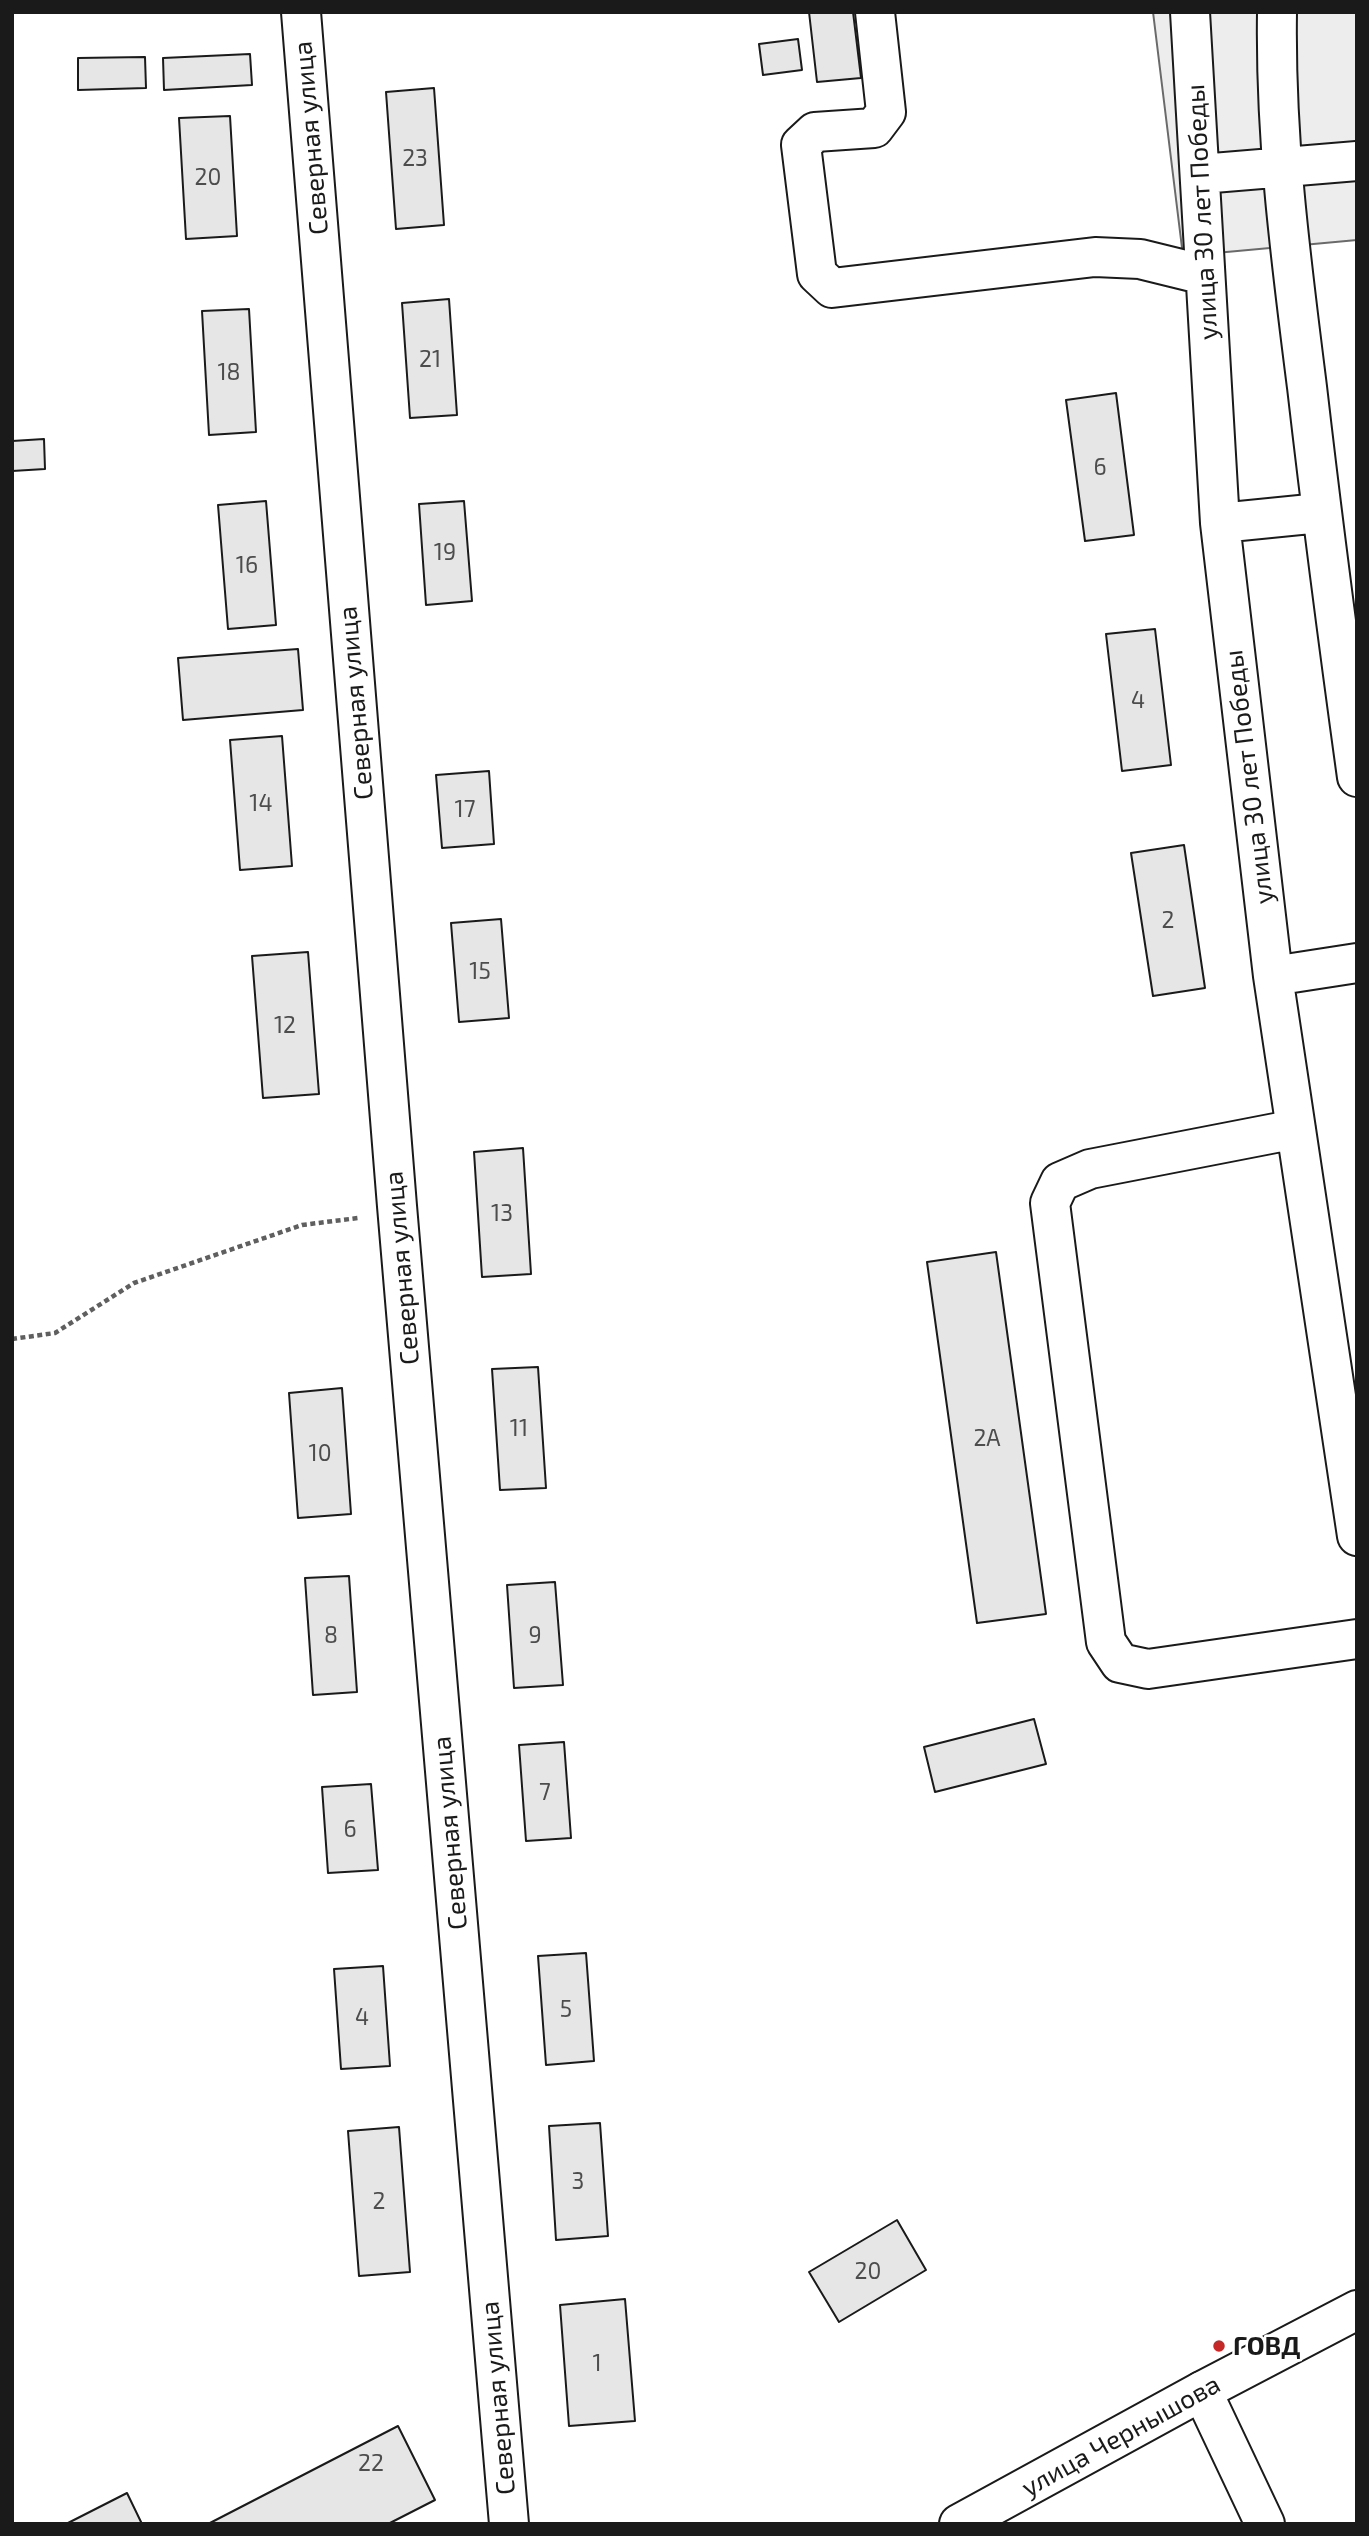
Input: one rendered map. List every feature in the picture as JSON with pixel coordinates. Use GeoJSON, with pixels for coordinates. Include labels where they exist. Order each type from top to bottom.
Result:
{"type":"FeatureCollection","features":[{"type":"Feature","properties":{"kind":"street","name":"Северная улица"},"geometry":{"type":"LineString","coordinates":[[301,12],[397,1216],[509,2524]]}},
{"type":"Feature","properties":{"kind":"street"},"geometry":{"type":"LineString","coordinates":[[875,12],[886,112],[874,128],[815,132],[801,145],[817,274],[832,288],[1095,257],[1204,264]]}},
{"type":"Feature","properties":{"kind":"street","name":"улица 30 лет Победы"},"geometry":{"type":"LineString","coordinates":[[1191,12],[1220,523],[1273,976],[1357,1536]]}},
{"type":"Feature","properties":{"kind":"street"},"geometry":{"type":"LineString","coordinates":[[1277,12],[1276,71],[1288,246],[1320,513],[1351,699],[1357,776]]}},
{"type":"Feature","properties":{"kind":"street"},"geometry":{"type":"LineString","coordinates":[[1200,174],[1357,162]]}},
{"type":"Feature","properties":{"kind":"street"},"geometry":{"type":"LineString","coordinates":[[1220,523],[1320,513]]}},
{"type":"Feature","properties":{"kind":"street"},"geometry":{"type":"LineString","coordinates":[[1273,976],[1357,963]]}},
{"type":"Feature","properties":{"kind":"street"},"geometry":{"type":"LineString","coordinates":[[1296,1129],[1090,1169],[1060,1182],[1050,1203],[1106,1643],[1121,1663],[1148,1669],[1357,1639]]}},
{"type":"Feature","properties":{"kind":"street","name":"улица Чернышова"},"geometry":{"type":"LineString","coordinates":[[959,2524],[1357,2310]]}},
{"type":"Feature","properties":{"kind":"street"},"geometry":{"type":"LineString","coordinates":[[1202,2391],[1265,2524]]}},
{"type":"Feature","properties":{"kind":"path"},"geometry":{"type":"LineString","coordinates":[[12,1339],[55,1333],[134,1283],[302,1225],[327,1220],[397,1216]]}},
{"type":"Feature","properties":{"kind":"shaded area"},"geometry":{"type":"Polygon","coordinates":[[[1153,12],[1357,12],[1357,240],[1183,256],[1153,12]]]}},
{"type":"Feature","properties":{"kind":"building"},"geometry":{"type":"Polygon","coordinates":[[[809,12],[853,12],[861,78],[817,82],[809,12]]]}},
{"type":"Feature","properties":{"kind":"building"},"geometry":{"type":"Polygon","coordinates":[[[798,39],[802,70],[763,75],[759,44],[798,39]]]}},
{"type":"Feature","properties":{"kind":"building"},"geometry":{"type":"Polygon","coordinates":[[[250,54],[252,85],[164,90],[163,58],[250,54]]]}},
{"type":"Feature","properties":{"kind":"building"},"geometry":{"type":"Polygon","coordinates":[[[145,57],[146,88],[78,90],[78,58],[145,57]]]}},
{"type":"Feature","properties":{"kind":"building"},"geometry":{"type":"Polygon","coordinates":[[[434,88],[444,225],[396,229],[386,92],[434,88]]]}},
{"type":"Feature","properties":{"kind":"building"},"geometry":{"type":"Polygon","coordinates":[[[230,116],[237,236],[186,239],[179,118],[230,116]]]}},
{"type":"Feature","properties":{"kind":"building"},"geometry":{"type":"Polygon","coordinates":[[[449,299],[457,415],[410,418],[402,303],[449,299]]]}},
{"type":"Feature","properties":{"kind":"building"},"geometry":{"type":"Polygon","coordinates":[[[249,309],[256,432],[209,435],[202,311],[249,309]]]}},
{"type":"Feature","properties":{"kind":"building"},"geometry":{"type":"Polygon","coordinates":[[[1116,393],[1134,535],[1085,541],[1066,400],[1116,393]]]}},
{"type":"Feature","properties":{"kind":"building"},"geometry":{"type":"Polygon","coordinates":[[[44,439],[45,469],[12,471],[12,441],[44,439]]]}},
{"type":"Feature","properties":{"kind":"building"},"geometry":{"type":"Polygon","coordinates":[[[266,501],[276,625],[228,629],[218,505],[266,501]]]}},
{"type":"Feature","properties":{"kind":"building"},"geometry":{"type":"Polygon","coordinates":[[[464,501],[472,601],[426,605],[419,504],[464,501]]]}},
{"type":"Feature","properties":{"kind":"building"},"geometry":{"type":"Polygon","coordinates":[[[1155,629],[1171,765],[1122,771],[1106,634],[1155,629]]]}},
{"type":"Feature","properties":{"kind":"building"},"geometry":{"type":"Polygon","coordinates":[[[298,649],[303,710],[183,720],[178,658],[298,649]]]}},
{"type":"Feature","properties":{"kind":"building"},"geometry":{"type":"Polygon","coordinates":[[[282,736],[292,866],[240,870],[230,740],[282,736]]]}},
{"type":"Feature","properties":{"kind":"building"},"geometry":{"type":"Polygon","coordinates":[[[489,771],[494,844],[442,848],[436,775],[489,771]]]}},
{"type":"Feature","properties":{"kind":"building"},"geometry":{"type":"Polygon","coordinates":[[[1184,845],[1205,988],[1153,996],[1131,853],[1184,845]]]}},
{"type":"Feature","properties":{"kind":"building"},"geometry":{"type":"Polygon","coordinates":[[[501,919],[509,1018],[459,1022],[451,923],[501,919]]]}},
{"type":"Feature","properties":{"kind":"building"},"geometry":{"type":"Polygon","coordinates":[[[308,952],[319,1094],[263,1098],[252,956],[308,952]]]}},
{"type":"Feature","properties":{"kind":"building"},"geometry":{"type":"Polygon","coordinates":[[[523,1148],[531,1274],[482,1277],[474,1152],[523,1148]]]}},
{"type":"Feature","properties":{"kind":"building"},"geometry":{"type":"Polygon","coordinates":[[[996,1252],[1046,1614],[977,1623],[927,1262],[996,1252]]]}},
{"type":"Feature","properties":{"kind":"building"},"geometry":{"type":"Polygon","coordinates":[[[538,1367],[546,1488],[500,1490],[492,1369],[538,1367]]]}},
{"type":"Feature","properties":{"kind":"building"},"geometry":{"type":"Polygon","coordinates":[[[342,1388],[351,1514],[298,1518],[289,1393],[342,1388]]]}},
{"type":"Feature","properties":{"kind":"building"},"geometry":{"type":"Polygon","coordinates":[[[349,1576],[357,1692],[313,1695],[305,1578],[349,1576]]]}},
{"type":"Feature","properties":{"kind":"building"},"geometry":{"type":"Polygon","coordinates":[[[555,1582],[563,1685],[514,1688],[507,1585],[555,1582]]]}},
{"type":"Feature","properties":{"kind":"building"},"geometry":{"type":"Polygon","coordinates":[[[1034,1719],[1046,1764],[935,1792],[924,1747],[1034,1719]]]}},
{"type":"Feature","properties":{"kind":"building"},"geometry":{"type":"Polygon","coordinates":[[[564,1742],[571,1838],[526,1841],[519,1745],[564,1742]]]}},
{"type":"Feature","properties":{"kind":"building"},"geometry":{"type":"Polygon","coordinates":[[[371,1784],[378,1870],[328,1873],[322,1787],[371,1784]]]}},
{"type":"Feature","properties":{"kind":"building"},"geometry":{"type":"Polygon","coordinates":[[[586,1953],[594,2061],[546,2065],[538,1956],[586,1953]]]}},
{"type":"Feature","properties":{"kind":"building"},"geometry":{"type":"Polygon","coordinates":[[[383,1966],[390,2066],[341,2069],[334,1969],[383,1966]]]}},
{"type":"Feature","properties":{"kind":"building"},"geometry":{"type":"Polygon","coordinates":[[[600,2123],[608,2236],[556,2240],[549,2126],[600,2123]]]}},
{"type":"Feature","properties":{"kind":"building"},"geometry":{"type":"Polygon","coordinates":[[[399,2127],[410,2272],[359,2276],[348,2131],[399,2127]]]}},
{"type":"Feature","properties":{"kind":"building"},"geometry":{"type":"Polygon","coordinates":[[[897,2220],[926,2270],[839,2322],[809,2272],[897,2220]]]}},
{"type":"Feature","properties":{"kind":"building"},"geometry":{"type":"Polygon","coordinates":[[[625,2299],[635,2421],[569,2426],[560,2305],[625,2299]]]}},
{"type":"Feature","properties":{"kind":"building"},"geometry":{"type":"Polygon","coordinates":[[[398,2426],[435,2500],[388,2524],[208,2524],[398,2426]]]}},
{"type":"Feature","properties":{"kind":"building"},"geometry":{"type":"Polygon","coordinates":[[[127,2493],[142,2524],[66,2524],[127,2493]]]}},
{"type":"Feature","properties":{"kind":"place","name":"ГОВД"},"geometry":{"type":"Point","coordinates":[1219,2346]}}]}
